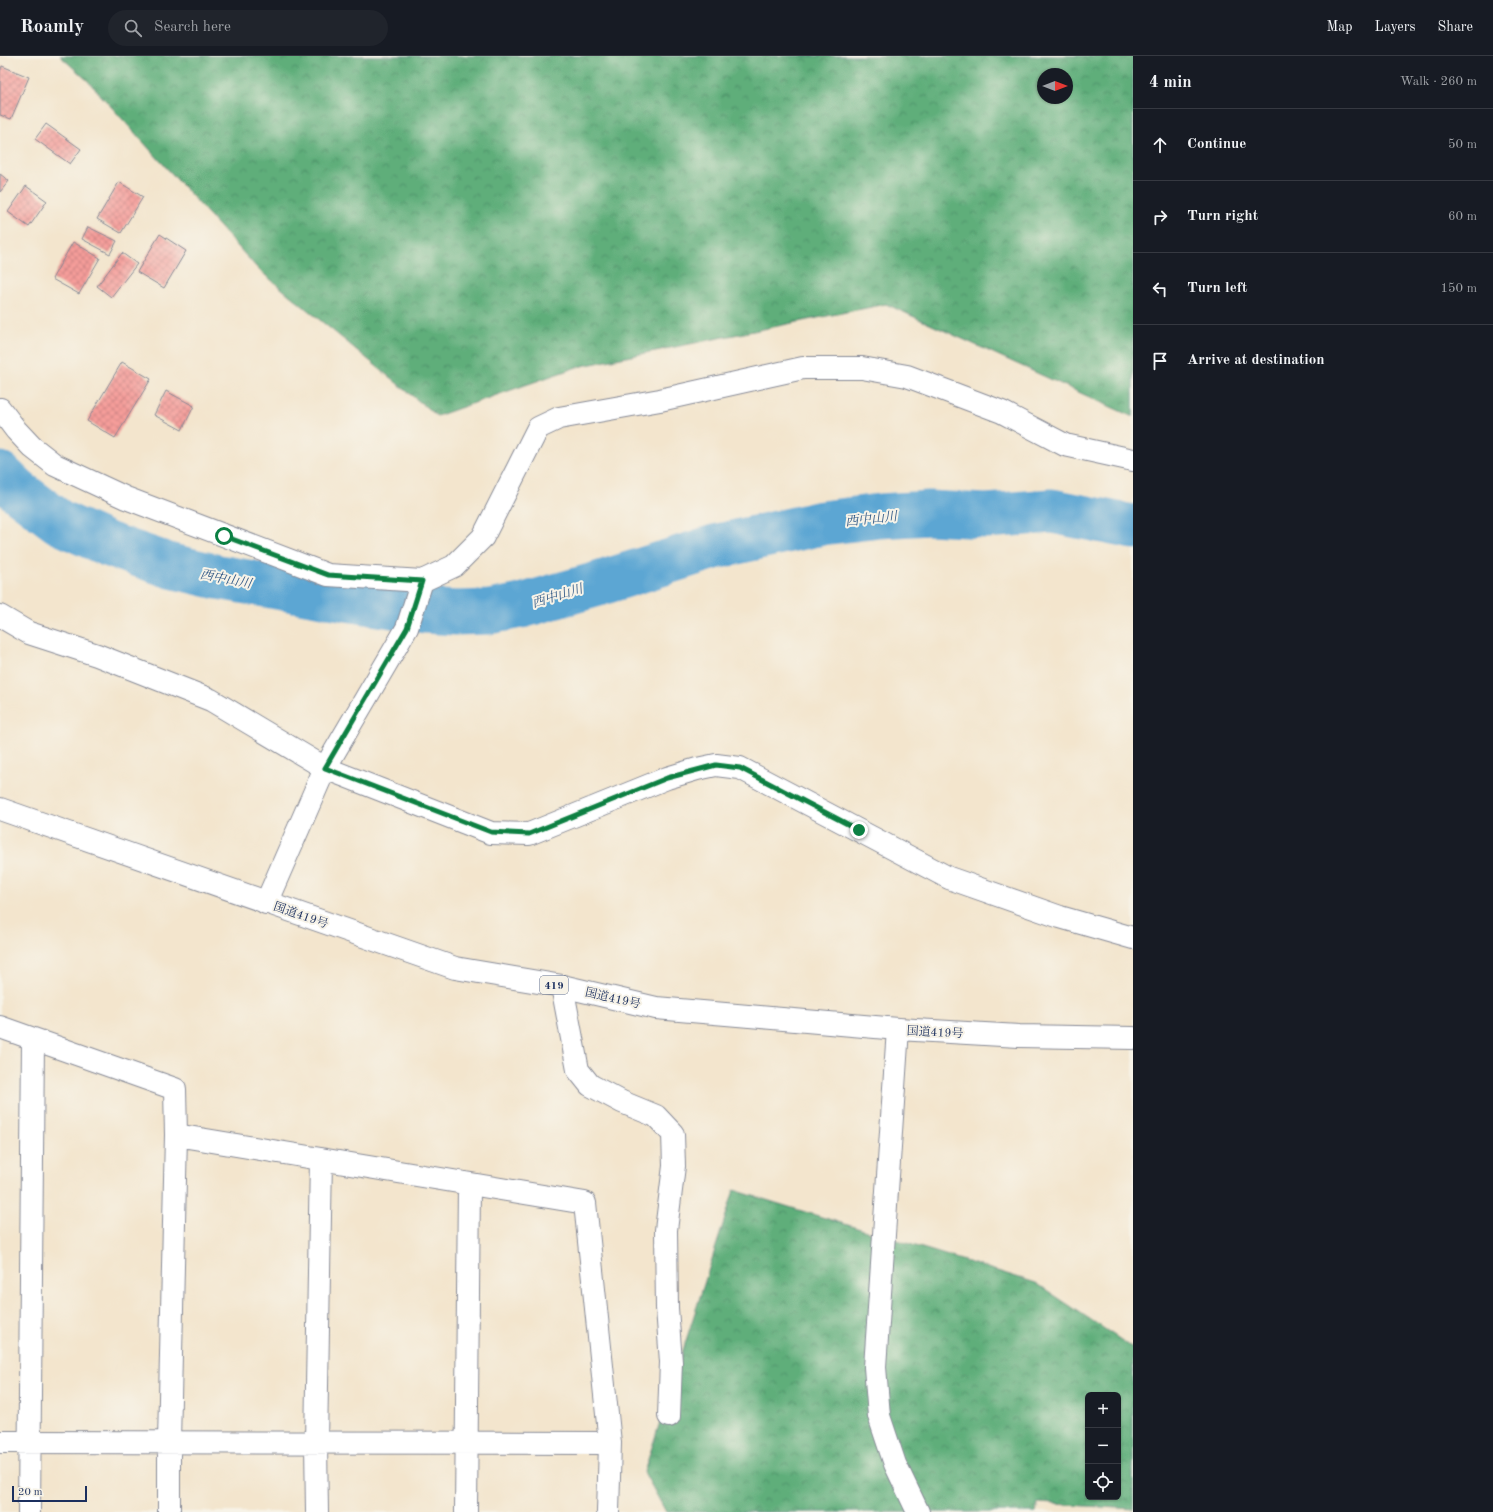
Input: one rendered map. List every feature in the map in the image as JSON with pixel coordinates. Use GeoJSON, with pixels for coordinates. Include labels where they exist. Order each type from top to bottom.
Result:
{"type":"FeatureCollection","features":[{"type":"Feature","properties":{"kind":"main road"},"geometry":{"type":"LineString","coordinates":[[0,409],[16,430],[32,447],[55,465],[126,498],[328,575],[420,586],[454,566],[483,537],[538,428],[559,418],[660,400],[804,368],[862,368],[907,376],[1002,412],[1065,445],[1133,460]]}},
{"type":"Feature","properties":{"kind":"main road"},"geometry":{"type":"LineString","coordinates":[[266,903],[325,768],[407,628],[420,586]]}},
{"type":"Feature","properties":{"kind":"main road"},"geometry":{"type":"LineString","coordinates":[[0,616],[29,633],[97,654],[211,700],[325,768],[491,832],[529,834],[667,778],[716,765],[740,768],[949,878],[1060,917],[1133,938]]}},
{"type":"Feature","properties":{"kind":"main road","name":"国道419号"},"geometry":{"type":"LineString","coordinates":[[0,809],[455,968],[562,986],[656,1008],[898,1029],[1019,1036],[1133,1038]]}},
{"type":"Feature","properties":{"kind":"main road"},"geometry":{"type":"LineString","coordinates":[[562,986],[578,1070],[590,1085],[622,1102],[656,1116],[673,1134],[674,1166],[666,1230],[667,1308],[671,1362],[669,1416]]}},
{"type":"Feature","properties":{"kind":"main road"},"geometry":{"type":"LineString","coordinates":[[0,1028],[175,1089],[176,1135],[169,1442],[169,1512]]}},
{"type":"Feature","properties":{"kind":"main road"},"geometry":{"type":"LineString","coordinates":[[898,1029],[875,1367],[880,1416],[895,1464],[918,1512]]}},
{"type":"Feature","properties":{"kind":"main road"},"geometry":{"type":"LineString","coordinates":[[29,1512],[33,1039]]}},
{"type":"Feature","properties":{"kind":"main road"},"geometry":{"type":"LineString","coordinates":[[176,1135],[585,1203],[610,1443],[608,1512]]}},
{"type":"Feature","properties":{"kind":"main road"},"geometry":{"type":"LineString","coordinates":[[317,1512],[316,1443],[321,1159]]}},
{"type":"Feature","properties":{"kind":"main road"},"geometry":{"type":"LineString","coordinates":[[466,1512],[469,1184]]}},
{"type":"Feature","properties":{"kind":"main road"},"geometry":{"type":"LineString","coordinates":[[0,1442],[610,1443]]}},
{"type":"Feature","properties":{"kind":"green space"},"geometry":{"type":"Polygon","coordinates":[[[60,56],[1133,56],[1133,417],[886,304],[577,367],[437,416],[259,270],[87,80],[60,56]]]}},
{"type":"Feature","properties":{"kind":"green space"},"geometry":{"type":"Polygon","coordinates":[[[734,1190],[1036,1283],[1133,1348],[1133,1509],[1038,1503],[1036,1512],[666,1512],[644,1472],[734,1190]]]}},
{"type":"Feature","properties":{"kind":"building"},"geometry":{"type":"Polygon","coordinates":[[[2,66],[29,77],[11,119],[0,115],[0,72],[2,66]]]}},
{"type":"Feature","properties":{"kind":"building"},"geometry":{"type":"Polygon","coordinates":[[[46,124],[81,149],[70,164],[35,139],[46,124]]]}},
{"type":"Feature","properties":{"kind":"building"},"geometry":{"type":"Polygon","coordinates":[[[0,174],[9,181],[0,192],[0,174]]]}},
{"type":"Feature","properties":{"kind":"building"},"geometry":{"type":"Polygon","coordinates":[[[119,182],[143,197],[121,233],[97,219],[119,182]]]}},
{"type":"Feature","properties":{"kind":"building"},"geometry":{"type":"Polygon","coordinates":[[[26,186],[47,201],[29,227],[8,212],[26,186]]]}},
{"type":"Feature","properties":{"kind":"building"},"geometry":{"type":"Polygon","coordinates":[[[88,227],[117,241],[110,254],[82,239],[88,227]]]}},
{"type":"Feature","properties":{"kind":"building"},"geometry":{"type":"Polygon","coordinates":[[[160,234],[186,251],[164,288],[137,272],[160,234]]]}},
{"type":"Feature","properties":{"kind":"building"},"geometry":{"type":"Polygon","coordinates":[[[73,242],[100,258],[79,294],[52,279],[73,242]]]}},
{"type":"Feature","properties":{"kind":"building"},"geometry":{"type":"Polygon","coordinates":[[[122,253],[137,264],[111,297],[97,286],[122,253]]]}},
{"type":"Feature","properties":{"kind":"building"},"geometry":{"type":"Polygon","coordinates":[[[122,362],[151,379],[115,438],[87,421],[122,362]]]}},
{"type":"Feature","properties":{"kind":"building"},"geometry":{"type":"Polygon","coordinates":[[[166,391],[194,406],[182,430],[154,415],[166,391]]]}},
{"type":"Feature","properties":{"kind":"waterway","name":"西中山川"},"geometry":{"type":"LineString","coordinates":[[0,474],[19,492],[59,522],[107,544],[171,566],[218,577],[353,600],[425,611],[456,613],[489,612],[521,606],[598,584],[714,547],[822,523],[880,516],[929,513],[986,516],[1052,511],[1133,527]]}},
{"type":"Feature","properties":{"kind":"route"},"geometry":{"type":"LineString","coordinates":[[224,536],[328,575],[422,581],[407,628],[325,768],[491,832],[529,834],[667,778],[716,765],[740,768],[859,830]]}}]}
